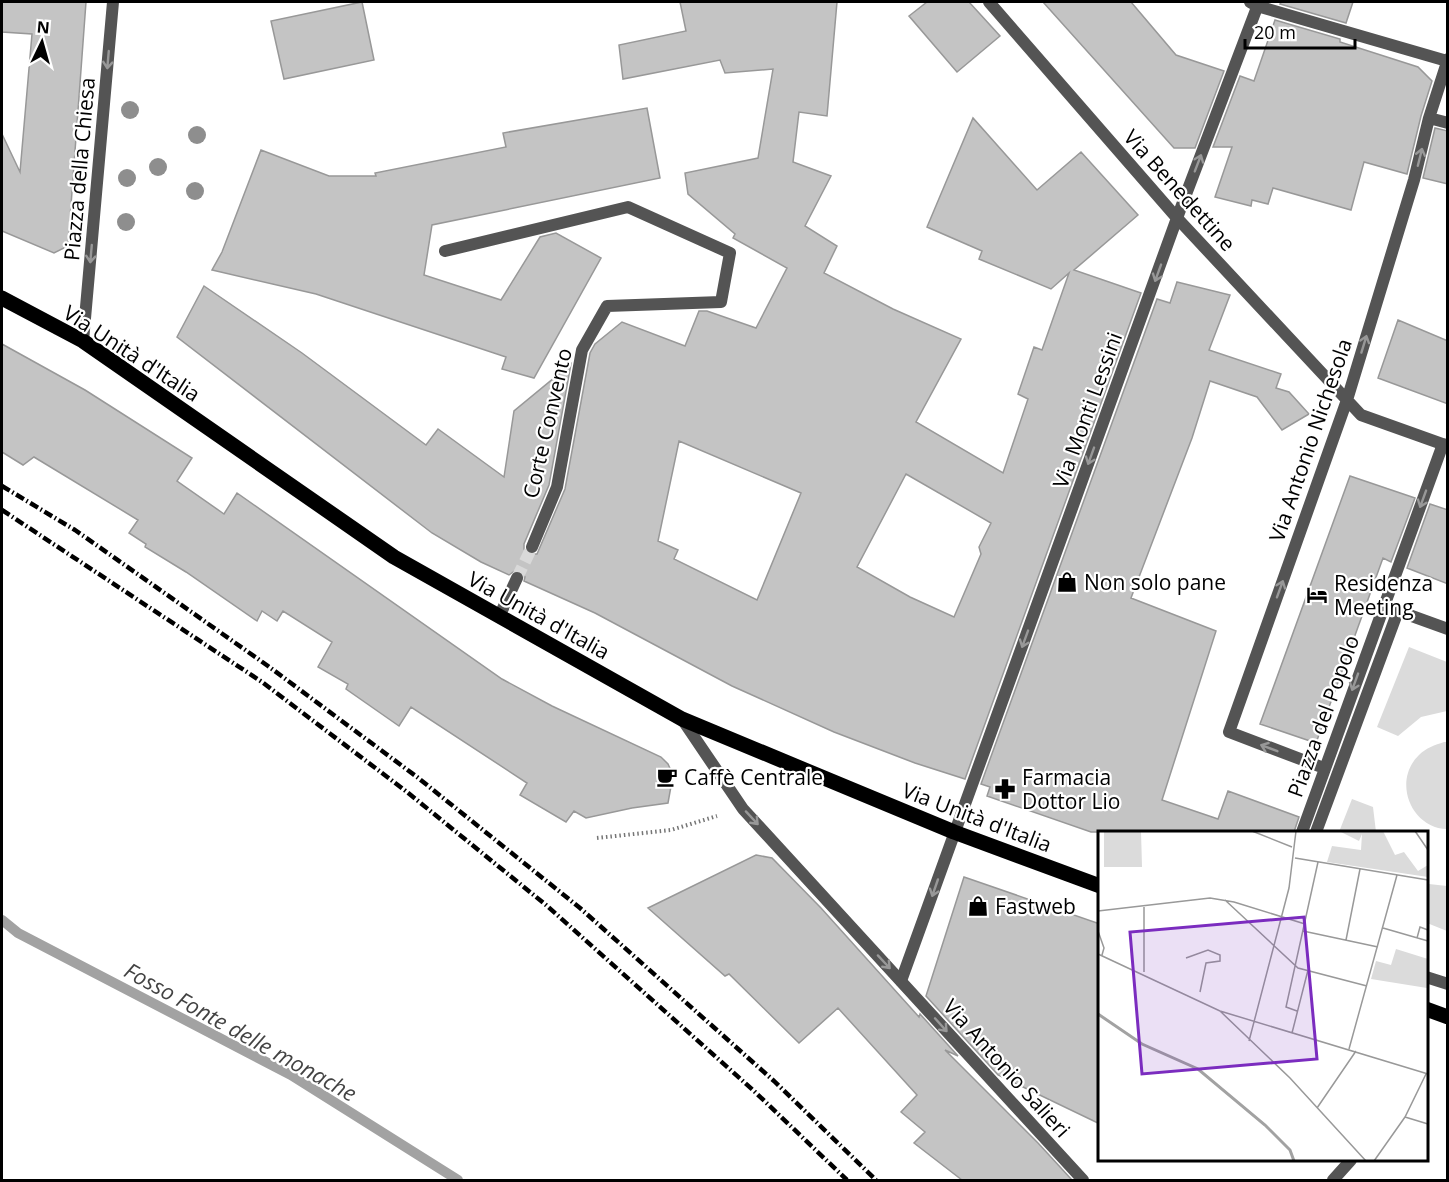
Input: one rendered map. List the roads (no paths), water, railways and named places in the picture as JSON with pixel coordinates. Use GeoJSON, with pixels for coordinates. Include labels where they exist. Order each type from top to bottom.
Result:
{"type":"FeatureCollection","features":[{"type":"Feature","properties":{"kind":"main road","name":"Via Unità d'Italia"},"geometry":{"type":"LineString","coordinates":[[2,298],[83,341],[394,557],[682,719],[954,832],[1098,885]]}},
{"type":"Feature","properties":{"kind":"main road"},"geometry":{"type":"LineString","coordinates":[[1428,1010],[1448,1017]]}},
{"type":"Feature","properties":{"kind":"street","name":"Piazza della Chiesa"},"geometry":{"type":"LineString","coordinates":[[83,341],[113,2]]}},
{"type":"Feature","properties":{"kind":"street","name":"Via Benedettine"},"geometry":{"type":"LineString","coordinates":[[989,2],[1178,218],[1361,415],[1445,445]]}},
{"type":"Feature","properties":{"kind":"street","name":"Via Monti Lessini"},"geometry":{"type":"LineString","coordinates":[[902,981],[1255,3]]}},
{"type":"Feature","properties":{"kind":"street"},"geometry":{"type":"LineString","coordinates":[[1255,3],[1447,60]]}},
{"type":"Feature","properties":{"kind":"street","name":"Via Antonio Nichesola"},"geometry":{"type":"LineString","coordinates":[[1324,768],[1229,732],[1347,399],[1414,180],[1429,118],[1447,60]]}},
{"type":"Feature","properties":{"kind":"street"},"geometry":{"type":"LineString","coordinates":[[1429,118],[1448,123]]}},
{"type":"Feature","properties":{"kind":"street","name":"Corte Convento"},"geometry":{"type":"LineString","coordinates":[[445,251],[628,207],[730,254],[721,302],[607,306],[582,350],[557,487],[532,547]]}},
{"type":"Feature","properties":{"kind":"street","name":"Piazza del Popolo"},"geometry":{"type":"LineString","coordinates":[[1302,831],[1445,445]]}},
{"type":"Feature","properties":{"kind":"street"},"geometry":{"type":"LineString","coordinates":[[499,618],[517,578]]}},
{"type":"Feature","properties":{"kind":"street","name":"Piazza del Popolo"},"geometry":{"type":"LineString","coordinates":[[1316,831],[1398,611],[1448,629]]}},
{"type":"Feature","properties":{"kind":"street","name":"Via Antonio Salieri"},"geometry":{"type":"LineString","coordinates":[[682,719],[743,809],[1083,1180]]}},
{"type":"Feature","properties":{"kind":"street"},"geometry":{"type":"LineString","coordinates":[[1428,978],[1448,984]]}},
{"type":"Feature","properties":{"kind":"street"},"geometry":{"type":"LineString","coordinates":[[1333,1180],[1350,1161]]}},
{"type":"Feature","properties":{"kind":"waterway","name":"Fosso Fonte delle monache"},"geometry":{"type":"LineString","coordinates":[[2,920],[18,933],[291,1075],[458,1180]]}},
{"type":"Feature","properties":{"kind":"tunnel"},"geometry":{"type":"LineString","coordinates":[[517,578],[532,547]]}},
{"type":"Feature","properties":{"kind":"railway"},"geometry":{"type":"LineString","coordinates":[[2,486],[75,530],[268,666],[417,777],[580,908],[774,1081],[876,1180]]}},
{"type":"Feature","properties":{"kind":"railway"},"geometry":{"type":"LineString","coordinates":[[2,510],[262,682],[407,792],[546,905],[754,1091],[847,1180]]}},
{"type":"Feature","properties":{"kind":"place","name":"Non solo pane"},"geometry":{"type":"Point","coordinates":[1067,582]}},
{"type":"Feature","properties":{"kind":"place","name":"Residenza Meeting"},"geometry":{"type":"Point","coordinates":[1317,595]}},
{"type":"Feature","properties":{"kind":"place","name":"Caffè Centrale"},"geometry":{"type":"Point","coordinates":[667,777]}},
{"type":"Feature","properties":{"kind":"place","name":"Farmacia Dottor Lio"},"geometry":{"type":"Point","coordinates":[1005,789]}},
{"type":"Feature","properties":{"kind":"place","name":"Fastweb"},"geometry":{"type":"Point","coordinates":[978,906]}}]}
